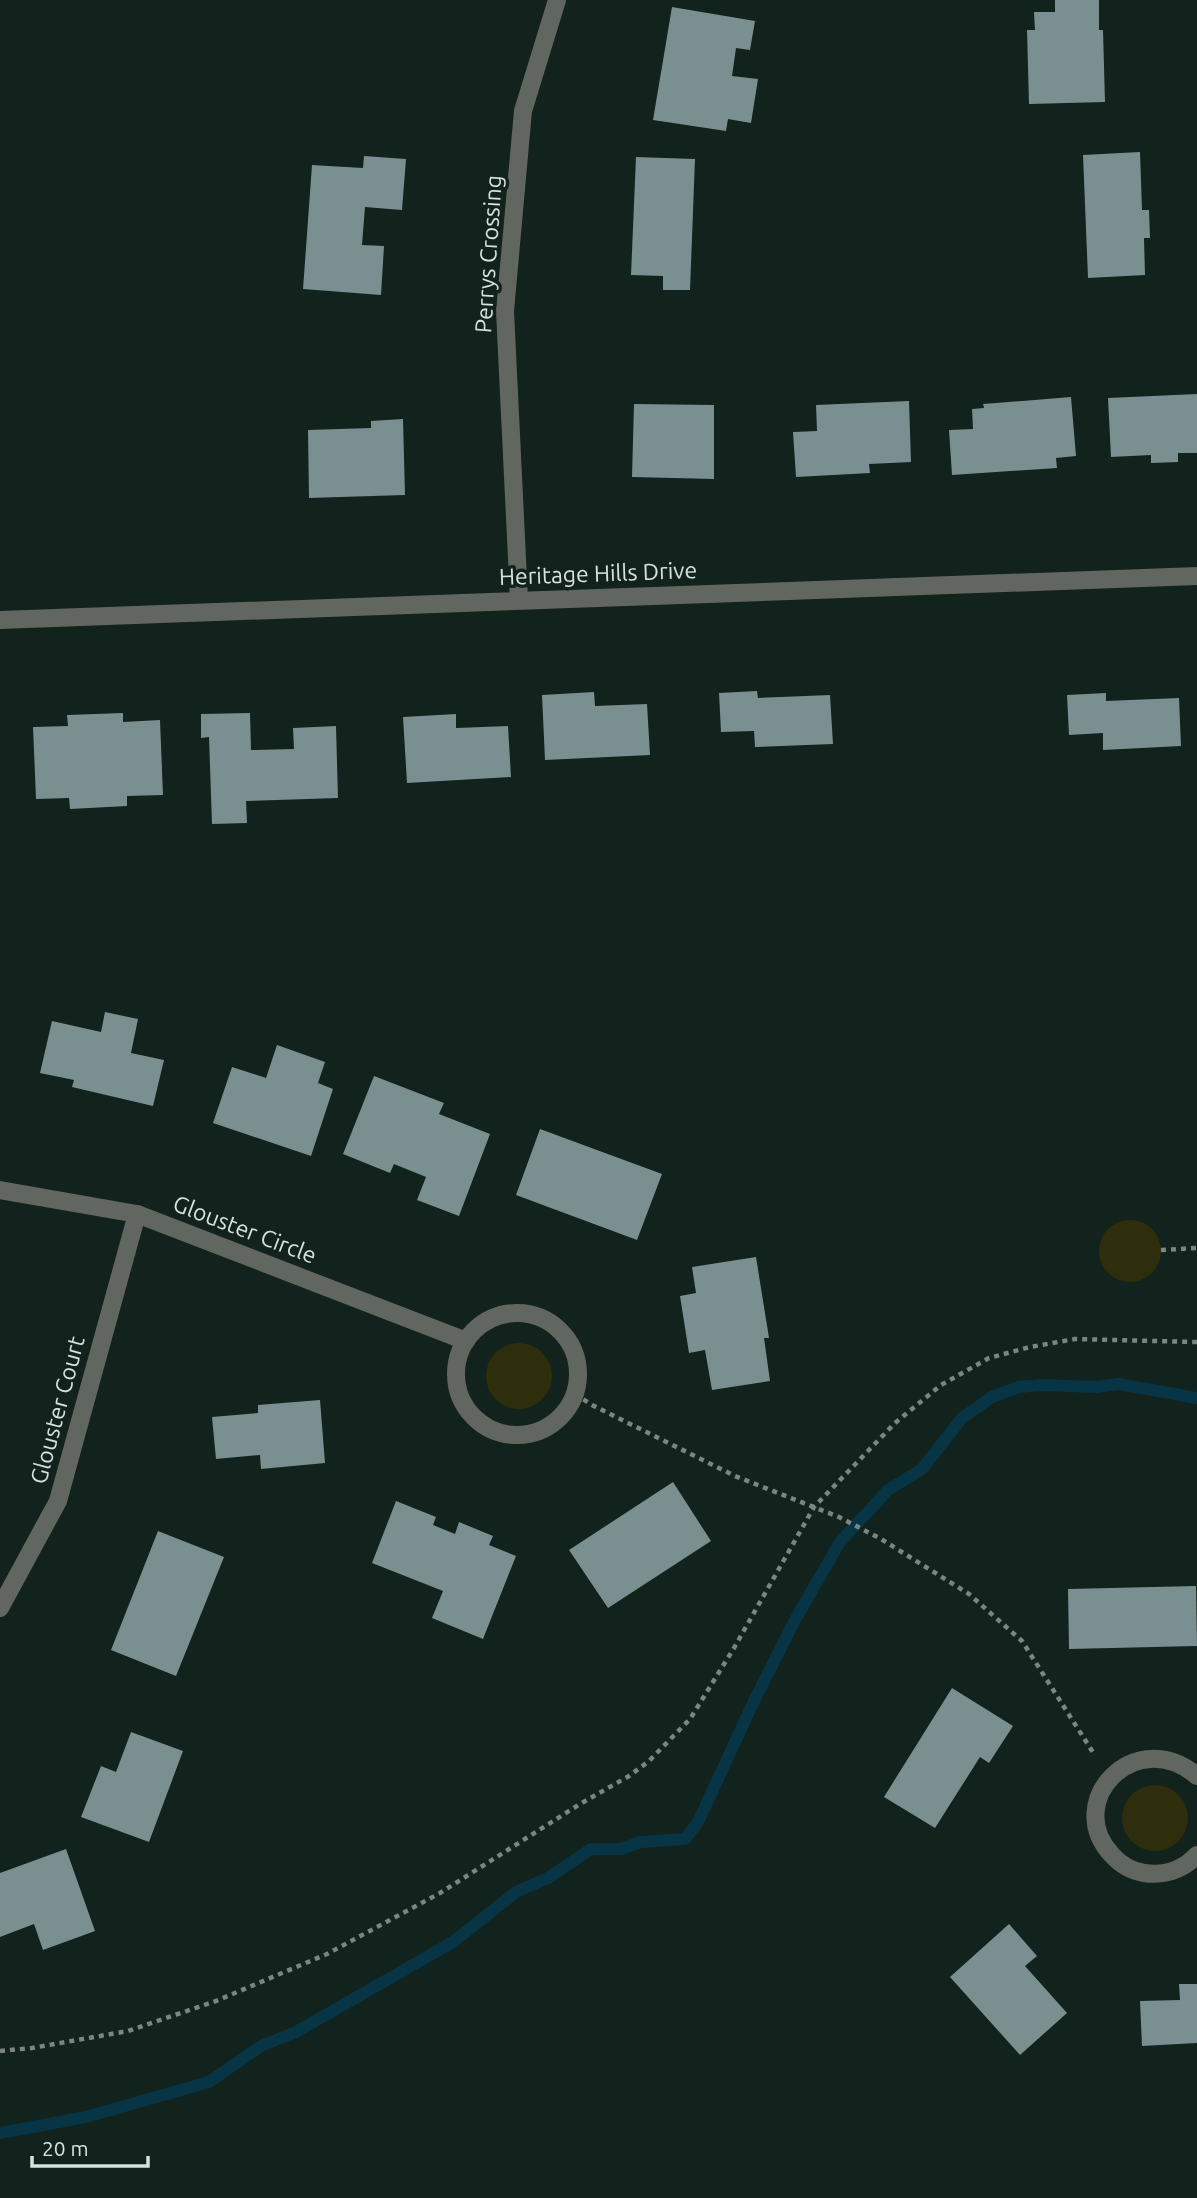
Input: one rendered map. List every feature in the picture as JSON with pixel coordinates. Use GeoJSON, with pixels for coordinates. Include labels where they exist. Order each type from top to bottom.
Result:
{"type":"FeatureCollection","features":[{"type":"Feature","properties":{"kind":"street","name":"Perrys Crossing"},"geometry":{"type":"LineString","coordinates":[[519,600],[505,311],[523,111],[557,0]]}},
{"type":"Feature","properties":{"kind":"street","name":"Heritage Hills Drive"},"geometry":{"type":"LineString","coordinates":[[0,620],[1197,576]]}},
{"type":"Feature","properties":{"kind":"street","name":"Glouster Circle"},"geometry":{"type":"LineString","coordinates":[[0,1190],[137,1214],[466,1341]]}},
{"type":"Feature","properties":{"kind":"street","name":"Glouster Court"},"geometry":{"type":"LineString","coordinates":[[0,1608],[58,1501],[137,1214]]}},
{"type":"Feature","properties":{"kind":"street"},"geometry":{"type":"LineString","coordinates":[[514,1313],[535,1316],[552,1325],[566,1338],[575,1356],[578,1375],[575,1394],[566,1411],[552,1425],[534,1433],[515,1436],[496,1432],[477,1421],[464,1406],[456,1386],[456,1365],[466,1341],[475,1329],[494,1318],[514,1313]]}},
{"type":"Feature","properties":{"kind":"street"},"geometry":{"type":"LineString","coordinates":[[1197,1776],[1181,1764],[1162,1758],[1142,1759],[1124,1766],[1110,1778],[1100,1794],[1096,1813],[1098,1832],[1106,1849],[1119,1863],[1136,1871],[1155,1875],[1174,1871],[1197,1855]]}},
{"type":"Feature","properties":{"kind":"path"},"geometry":{"type":"LineString","coordinates":[[1161,1250],[1197,1248]]}},
{"type":"Feature","properties":{"kind":"path"},"geometry":{"type":"LineString","coordinates":[[0,2051],[128,2031],[216,2001],[327,1954],[440,1894],[580,1804],[629,1776],[649,1761],[690,1719],[734,1648],[814,1507],[895,1423],[941,1385],[989,1358],[1075,1339],[1197,1342]]}},
{"type":"Feature","properties":{"kind":"path"},"geometry":{"type":"LineString","coordinates":[[575,1394],[736,1476],[839,1517],[881,1539],[969,1594],[1022,1641],[1110,1778]]}},
{"type":"Feature","properties":{"kind":"shaded area"},"geometry":{"type":"Polygon","coordinates":[[[1124,1220],[1136,1220],[1152,1229],[1159,1239],[1159,1263],[1152,1273],[1136,1282],[1124,1282],[1113,1277],[1104,1268],[1099,1257],[1099,1245],[1104,1234],[1113,1225],[1124,1220]]]}},
{"type":"Feature","properties":{"kind":"shaded area"},"geometry":{"type":"Polygon","coordinates":[[[519,1343],[532,1346],[542,1353],[549,1363],[552,1376],[549,1389],[542,1399],[532,1406],[519,1409],[506,1406],[496,1399],[489,1389],[486,1376],[489,1363],[496,1353],[506,1346],[519,1343]]]}},
{"type":"Feature","properties":{"kind":"shaded area"},"geometry":{"type":"Polygon","coordinates":[[[1155,1785],[1178,1795],[1188,1818],[1178,1841],[1155,1851],[1132,1841],[1122,1818],[1132,1795],[1155,1785]]]}},
{"type":"Feature","properties":{"kind":"building"},"geometry":{"type":"Polygon","coordinates":[[[1055,0],[1099,0],[1099,30],[1103,30],[1105,102],[1029,104],[1027,30],[1035,30],[1034,12],[1055,12],[1055,0]]]}},
{"type":"Feature","properties":{"kind":"building"},"geometry":{"type":"Polygon","coordinates":[[[672,7],[755,21],[750,50],[736,48],[732,76],[758,79],[751,123],[728,119],[726,131],[653,120],[672,7]]]}},
{"type":"Feature","properties":{"kind":"building"},"geometry":{"type":"Polygon","coordinates":[[[1140,152],[1142,210],[1149,210],[1150,238],[1144,238],[1145,275],[1088,278],[1083,155],[1140,152]]]}},
{"type":"Feature","properties":{"kind":"building"},"geometry":{"type":"Polygon","coordinates":[[[364,156],[406,159],[402,210],[365,207],[362,245],[384,246],[381,295],[303,289],[312,165],[363,168],[364,156]]]}},
{"type":"Feature","properties":{"kind":"building"},"geometry":{"type":"Polygon","coordinates":[[[636,157],[695,159],[690,290],[663,290],[663,276],[631,275],[636,157]]]}},
{"type":"Feature","properties":{"kind":"building"},"geometry":{"type":"Polygon","coordinates":[[[1197,394],[1197,453],[1178,453],[1178,462],[1151,463],[1151,455],[1111,457],[1108,398],[1197,394]]]}},
{"type":"Feature","properties":{"kind":"building"},"geometry":{"type":"Polygon","coordinates":[[[1071,397],[1076,456],[1056,458],[1057,468],[952,475],[949,430],[973,429],[972,409],[984,408],[983,404],[1071,397]]]}},
{"type":"Feature","properties":{"kind":"building"},"geometry":{"type":"Polygon","coordinates":[[[909,401],[911,462],[869,464],[870,473],[796,477],[793,432],[817,431],[816,405],[909,401]]]}},
{"type":"Feature","properties":{"kind":"building"},"geometry":{"type":"Polygon","coordinates":[[[634,404],[714,405],[714,479],[632,477],[634,404]]]}},
{"type":"Feature","properties":{"kind":"building"},"geometry":{"type":"Polygon","coordinates":[[[403,419],[405,495],[309,498],[308,430],[371,428],[371,421],[403,419]]]}},
{"type":"Feature","properties":{"kind":"building"},"geometry":{"type":"Polygon","coordinates":[[[757,691],[758,698],[830,695],[833,744],[755,747],[754,731],[721,732],[719,693],[757,691]]]}},
{"type":"Feature","properties":{"kind":"building"},"geometry":{"type":"Polygon","coordinates":[[[594,692],[595,706],[647,704],[650,755],[545,760],[542,695],[594,692]]]}},
{"type":"Feature","properties":{"kind":"building"},"geometry":{"type":"Polygon","coordinates":[[[1106,693],[1106,701],[1179,698],[1181,746],[1103,750],[1103,733],[1069,735],[1067,695],[1106,693]]]}},
{"type":"Feature","properties":{"kind":"building"},"geometry":{"type":"Polygon","coordinates":[[[123,713],[123,722],[160,720],[163,795],[127,796],[127,806],[70,809],[69,798],[36,799],[33,727],[68,726],[67,715],[123,713]]]}},
{"type":"Feature","properties":{"kind":"building"},"geometry":{"type":"Polygon","coordinates":[[[250,713],[251,750],[294,749],[293,728],[336,726],[338,798],[246,801],[247,823],[212,824],[209,737],[201,738],[201,714],[250,713]]]}},
{"type":"Feature","properties":{"kind":"building"},"geometry":{"type":"Polygon","coordinates":[[[456,714],[456,728],[508,726],[511,777],[407,783],[403,717],[456,714]]]}},
{"type":"Feature","properties":{"kind":"building"},"geometry":{"type":"Polygon","coordinates":[[[105,1012],[138,1019],[131,1053],[164,1060],[153,1106],[72,1087],[74,1080],[40,1073],[52,1021],[101,1032],[105,1012]]]}},
{"type":"Feature","properties":{"kind":"building"},"geometry":{"type":"Polygon","coordinates":[[[277,1045],[325,1062],[318,1083],[333,1089],[311,1156],[213,1123],[232,1067],[266,1078],[277,1045]]]}},
{"type":"Feature","properties":{"kind":"building"},"geometry":{"type":"Polygon","coordinates":[[[374,1076],[444,1103],[439,1114],[490,1134],[459,1216],[417,1200],[426,1177],[394,1164],[390,1173],[343,1154],[374,1076]]]}},
{"type":"Feature","properties":{"kind":"building"},"geometry":{"type":"Polygon","coordinates":[[[540,1129],[662,1174],[637,1240],[516,1195],[540,1129]]]}},
{"type":"Feature","properties":{"kind":"building"},"geometry":{"type":"Polygon","coordinates":[[[756,1257],[769,1338],[764,1338],[770,1381],[712,1390],[705,1350],[689,1353],[680,1296],[696,1293],[692,1267],[756,1257]]]}},
{"type":"Feature","properties":{"kind":"building"},"geometry":{"type":"Polygon","coordinates":[[[320,1400],[325,1463],[261,1469],[260,1455],[216,1459],[212,1417],[258,1413],[258,1405],[320,1400]]]}},
{"type":"Feature","properties":{"kind":"building"},"geometry":{"type":"Polygon","coordinates":[[[673,1482],[711,1541],[608,1608],[569,1550],[673,1482]]]}},
{"type":"Feature","properties":{"kind":"building"},"geometry":{"type":"Polygon","coordinates":[[[396,1501],[436,1517],[433,1525],[455,1534],[459,1522],[493,1536],[489,1545],[516,1556],[483,1639],[432,1618],[443,1591],[372,1563],[396,1501]]]}},
{"type":"Feature","properties":{"kind":"building"},"geometry":{"type":"Polygon","coordinates":[[[158,1531],[224,1557],[176,1676],[111,1650],[158,1531]]]}},
{"type":"Feature","properties":{"kind":"building"},"geometry":{"type":"Polygon","coordinates":[[[1196,1586],[1197,1646],[1069,1649],[1068,1589],[1196,1586]]]}},
{"type":"Feature","properties":{"kind":"building"},"geometry":{"type":"Polygon","coordinates":[[[952,1688],[1013,1726],[989,1763],[980,1757],[935,1828],[884,1797],[952,1688]]]}},
{"type":"Feature","properties":{"kind":"building"},"geometry":{"type":"Polygon","coordinates":[[[131,1732],[183,1751],[149,1842],[81,1817],[101,1766],[116,1772],[131,1732]]]}},
{"type":"Feature","properties":{"kind":"building"},"geometry":{"type":"Polygon","coordinates":[[[66,1849],[95,1931],[43,1950],[34,1924],[0,1937],[0,1873],[66,1849]]]}},
{"type":"Feature","properties":{"kind":"building"},"geometry":{"type":"Polygon","coordinates":[[[1009,1924],[1037,1956],[1025,1966],[1067,2013],[1020,2055],[950,1977],[1009,1924]]]}},
{"type":"Feature","properties":{"kind":"building"},"geometry":{"type":"Polygon","coordinates":[[[1179,1984],[1197,1984],[1197,2043],[1142,2046],[1140,2001],[1180,2000],[1179,1984]]]}},
{"type":"Feature","properties":{"kind":"waterway"},"geometry":{"type":"LineString","coordinates":[[0,2133],[86,2117],[209,2082],[261,2046],[296,2032],[453,1942],[516,1892],[548,1878],[591,1849],[621,1849],[641,1842],[685,1839],[698,1822],[795,1620],[840,1542],[888,1490],[922,1469],[962,1418],[992,1397],[1019,1387],[1095,1387],[1119,1384],[1197,1398]]}}]}
